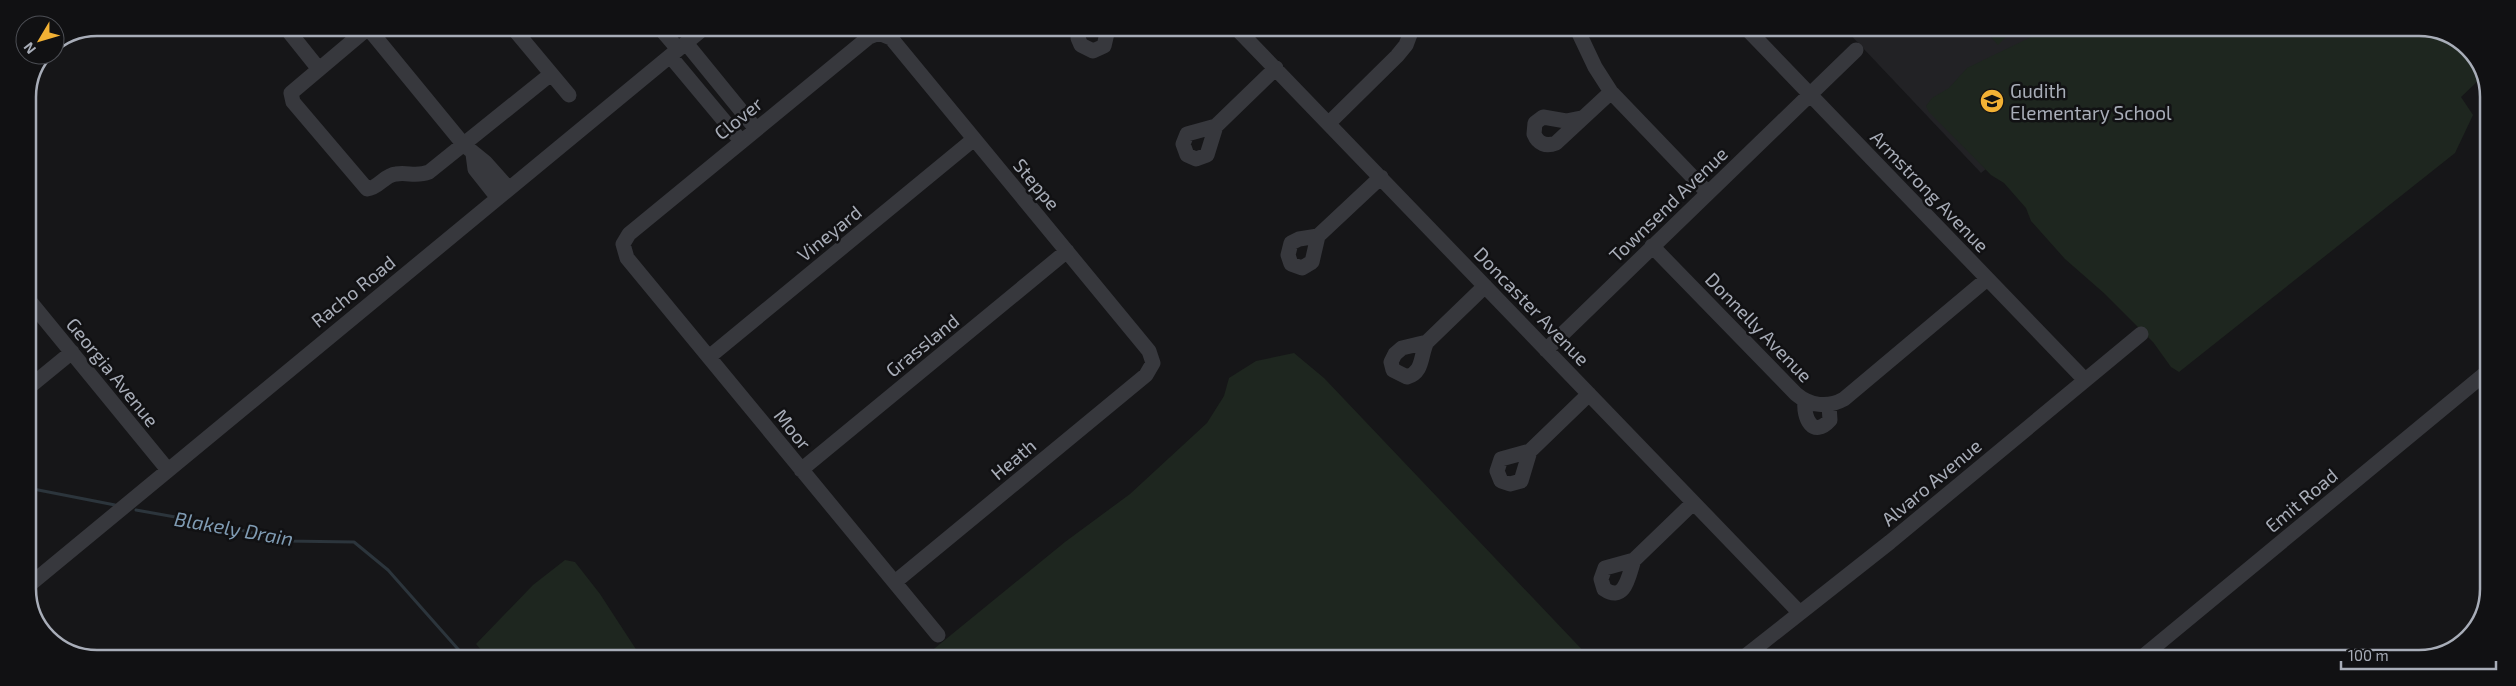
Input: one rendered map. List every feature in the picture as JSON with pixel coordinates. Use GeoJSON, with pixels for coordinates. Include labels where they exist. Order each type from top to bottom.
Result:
{"type":"FeatureCollection","features":[{"type":"Feature","properties":{"kind":"street"},"geometry":{"type":"LineString","coordinates":[[292,36],[318,68]]}},
{"type":"Feature","properties":{"kind":"street"},"geometry":{"type":"LineString","coordinates":[[358,36],[290,93],[293,102],[361,184],[369,189],[393,174],[422,175],[468,150],[551,74]]}},
{"type":"Feature","properties":{"kind":"street"},"geometry":{"type":"LineString","coordinates":[[375,36],[468,150],[485,162],[504,193]]}},
{"type":"Feature","properties":{"kind":"street"},"geometry":{"type":"LineString","coordinates":[[520,36],[569,95]]}},
{"type":"Feature","properties":{"kind":"street"},"geometry":{"type":"LineString","coordinates":[[667,36],[756,129]]}},
{"type":"Feature","properties":{"kind":"street","name":"Racho Road"},"geometry":{"type":"LineString","coordinates":[[36,579],[694,36]]}},
{"type":"Feature","properties":{"kind":"street","name":"Clover"},"geometry":{"type":"LineString","coordinates":[[623,244],[629,234],[870,36]]}},
{"type":"Feature","properties":{"kind":"street","name":"Steppe"},"geometry":{"type":"LineString","coordinates":[[888,36],[1149,351],[1152,363]]}},
{"type":"Feature","properties":{"kind":"street"},"geometry":{"type":"LineString","coordinates":[[1078,36],[1081,45],[1086,50],[1093,51],[1104,46],[1106,36]]}},
{"type":"Feature","properties":{"kind":"street","name":"Doncaster Avenue"},"geometry":{"type":"LineString","coordinates":[[1244,36],[1799,612]]}},
{"type":"Feature","properties":{"kind":"street"},"geometry":{"type":"LineString","coordinates":[[1329,123],[1397,56],[1406,45],[1409,36]]}},
{"type":"Feature","properties":{"kind":"street"},"geometry":{"type":"LineString","coordinates":[[1580,36],[1611,92],[1708,193]]}},
{"type":"Feature","properties":{"kind":"street","name":"Armstrong Avenue"},"geometry":{"type":"LineString","coordinates":[[1755,36],[1815,91],[1987,279],[2085,380]]}},
{"type":"Feature","properties":{"kind":"street"},"geometry":{"type":"LineString","coordinates":[[678,49],[741,141]]}},
{"type":"Feature","properties":{"kind":"street","name":"Townsend Avenue"},"geometry":{"type":"LineString","coordinates":[[1546,350],[1856,50]]}},
{"type":"Feature","properties":{"kind":"street"},"geometry":{"type":"LineString","coordinates":[[1216,126],[1276,68]]}},
{"type":"Feature","properties":{"kind":"street"},"geometry":{"type":"LineString","coordinates":[[1581,118],[1611,92]]}},
{"type":"Feature","properties":{"kind":"street","name":"Vineyard"},"geometry":{"type":"LineString","coordinates":[[709,357],[974,139]]}},
{"type":"Feature","properties":{"kind":"street"},"geometry":{"type":"LineString","coordinates":[[1318,236],[1381,177]]}},
{"type":"Feature","properties":{"kind":"street","name":"Moor"},"geometry":{"type":"LineString","coordinates":[[623,244],[627,258],[938,635]]}},
{"type":"Feature","properties":{"kind":"street","name":"Donnelly Avenue"},"geometry":{"type":"LineString","coordinates":[[1652,246],[1796,394],[1806,401],[1818,405],[1829,405]]}},
{"type":"Feature","properties":{"kind":"street","name":"Grassland"},"geometry":{"type":"LineString","coordinates":[[801,470],[1067,251]]}},
{"type":"Feature","properties":{"kind":"street"},"geometry":{"type":"LineString","coordinates":[[1806,401],[1804,416],[1809,423],[1816,427],[1823,426],[1830,420],[1829,405],[1844,398],[1987,279]]}},
{"type":"Feature","properties":{"kind":"street"},"geometry":{"type":"LineString","coordinates":[[1427,342],[1485,286]]}},
{"type":"Feature","properties":{"kind":"street","name":"Georgia Avenue"},"geometry":{"type":"LineString","coordinates":[[36,309],[168,470]]}},
{"type":"Feature","properties":{"kind":"street","name":"Alvaro Avenue"},"geometry":{"type":"LineString","coordinates":[[1753,650],[1890,542],[2141,334]]}},
{"type":"Feature","properties":{"kind":"street"},"geometry":{"type":"LineString","coordinates":[[36,381],[72,352]]}},
{"type":"Feature","properties":{"kind":"street","name":"Heath"},"geometry":{"type":"LineString","coordinates":[[895,582],[1146,375],[1152,363]]}},
{"type":"Feature","properties":{"kind":"street","name":"Emit Road"},"geometry":{"type":"LineString","coordinates":[[2151,650],[2480,378]]}},
{"type":"Feature","properties":{"kind":"street"},"geometry":{"type":"LineString","coordinates":[[1530,451],[1589,394]]}},
{"type":"Feature","properties":{"kind":"street"},"geometry":{"type":"LineString","coordinates":[[1634,560],[1693,502]]}},
{"type":"Feature","properties":{"kind":"shaded area","name":"Gudith Elementary School"},"geometry":{"type":"Polygon","coordinates":[[[1852,36],[2152,36],[1981,173],[1852,36]]]}},
{"type":"Feature","properties":{"kind":"shaded area"},"geometry":{"type":"Polygon","coordinates":[[[1990,36],[2007,36],[1998,45],[1990,36]]]}},
{"type":"Feature","properties":{"kind":"shaded area"},"geometry":{"type":"Polygon","coordinates":[[[2032,36],[2418,36],[2434,38],[2459,51],[2472,67],[2478,81],[2461,97],[2473,115],[2455,153],[2179,372],[2171,367],[2153,342],[2105,294],[2065,259],[2031,221],[2026,208],[2004,183],[1991,175],[1929,112],[1926,106],[1932,98],[1949,88],[1967,68],[2032,36]]]}},
{"type":"Feature","properties":{"kind":"shaded area"},"geometry":{"type":"Polygon","coordinates":[[[1294,353],[1324,378],[1582,650],[933,650],[1065,542],[1130,494],[1207,423],[1224,396],[1229,378],[1256,361],[1294,353]]]}},
{"type":"Feature","properties":{"kind":"shaded area"},"geometry":{"type":"Polygon","coordinates":[[[565,560],[575,562],[600,594],[636,650],[481,650],[476,644],[533,585],[565,560]]]}},
{"type":"Feature","properties":{"kind":"waterway","name":"Blakely Drain"},"geometry":{"type":"LineString","coordinates":[[36,490],[115,505]]}},
{"type":"Feature","properties":{"kind":"waterway","name":"Blakely Drain"},"geometry":{"type":"LineString","coordinates":[[136,510],[220,525],[286,541],[354,542],[388,570],[459,650]]}},
{"type":"Feature","properties":{"kind":"place","name":"Gudith Elementary School"},"geometry":{"type":"Point","coordinates":[1992,101]}}]}
